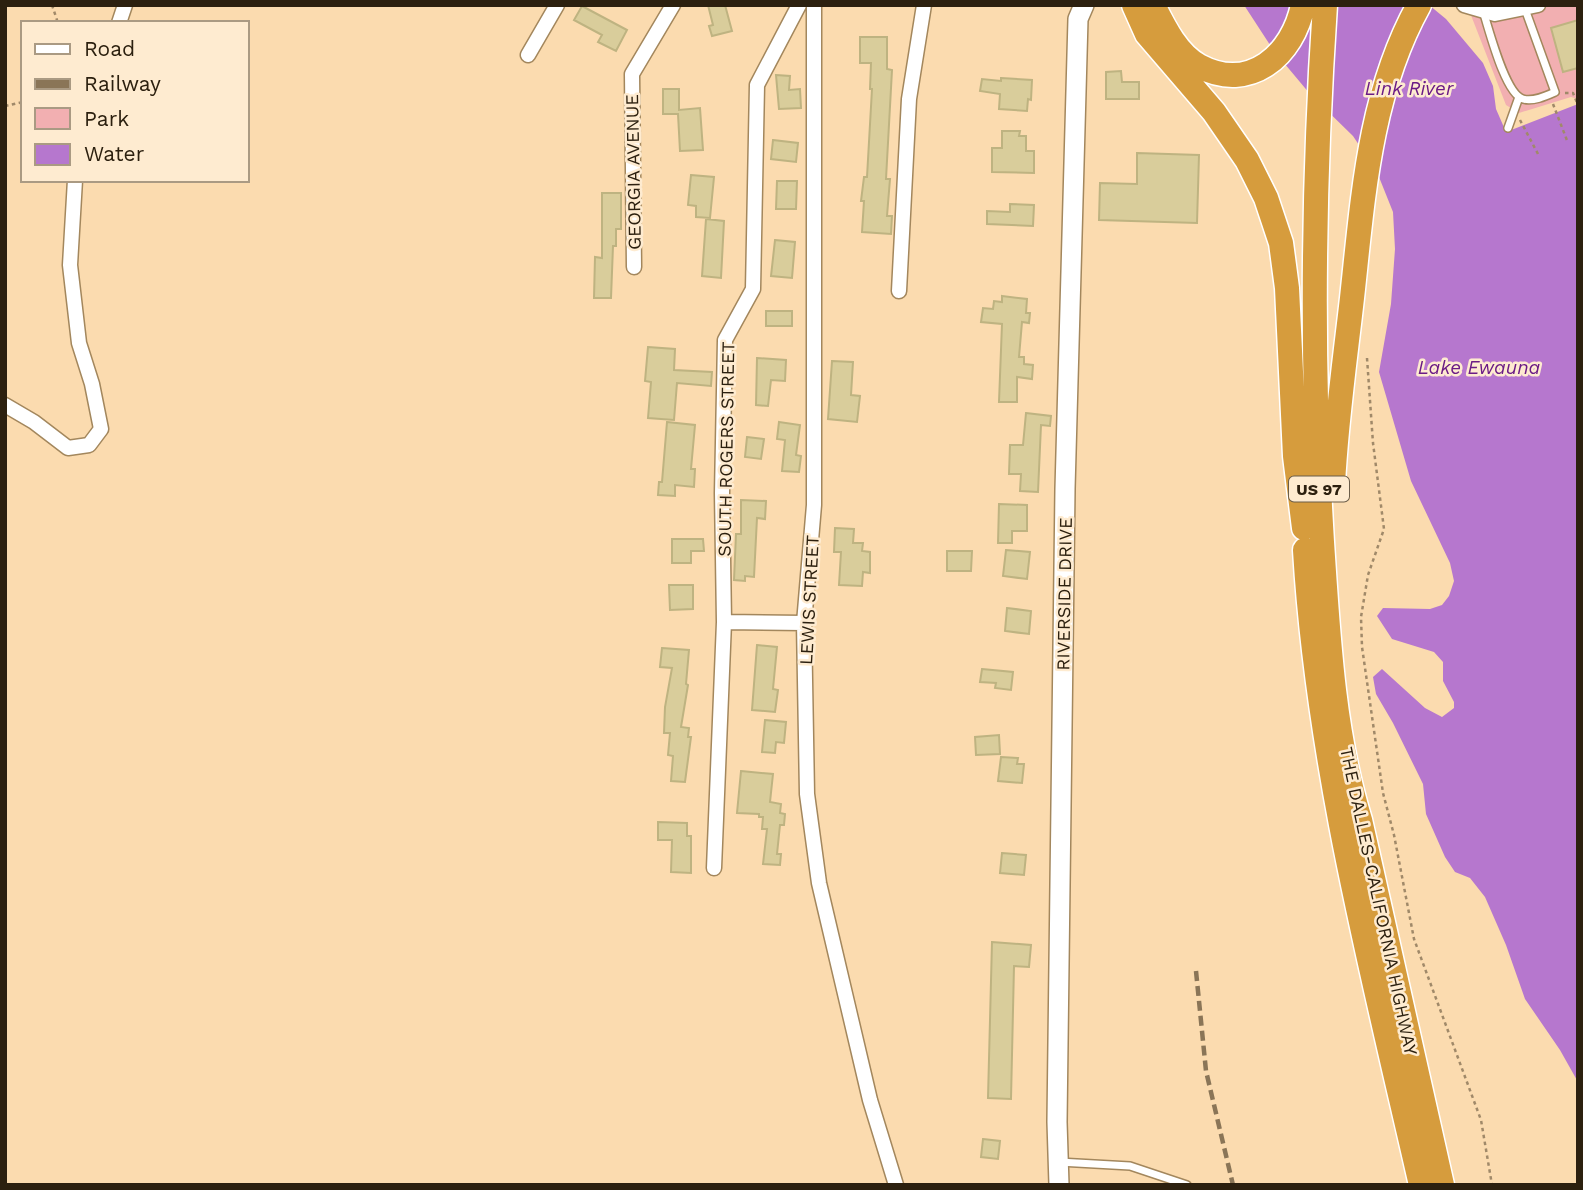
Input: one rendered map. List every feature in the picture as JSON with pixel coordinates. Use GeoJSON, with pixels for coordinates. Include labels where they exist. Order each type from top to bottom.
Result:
{"type":"FeatureCollection","features":[{"type":"Feature","properties":{"kind":"highway"},"geometry":{"type":"LineString","coordinates":[[1135,5],[1147,34],[1214,112],[1247,160],[1266,198],[1281,243],[1287,288],[1295,456],[1304,528]]}},
{"type":"Feature","properties":{"kind":"highway"},"geometry":{"type":"LineString","coordinates":[[1153,5],[1175,43],[1198,65],[1228,75],[1249,73],[1267,65],[1280,55],[1293,36],[1303,5]]}},
{"type":"Feature","properties":{"kind":"highway","name":"THE DALLES-CALIFORNIA HIGHWAY"},"geometry":{"type":"LineString","coordinates":[[1325,5],[1317,155],[1314,385],[1325,587],[1334,681],[1349,786],[1360,820],[1442,1185]]}},
{"type":"Feature","properties":{"kind":"highway"},"geometry":{"type":"LineString","coordinates":[[1360,820],[1359,785],[1342,681],[1334,587],[1332,502],[1335,446],[1358,240],[1375,122],[1397,52],[1419,5]]}},
{"type":"Feature","properties":{"kind":"highway","name":"THE DALLES-CALIFORNIA HIGHWAY"},"geometry":{"type":"LineString","coordinates":[[1317,155],[1309,240],[1302,388],[1304,528],[1317,686],[1333,791],[1420,1185]]}},
{"type":"Feature","properties":{"kind":"street"},"geometry":{"type":"LineString","coordinates":[[528,55],[557,5]]}},
{"type":"Feature","properties":{"kind":"street","name":"GEORGIA AVENUE"},"geometry":{"type":"LineString","coordinates":[[634,267],[632,74],[673,5]]}},
{"type":"Feature","properties":{"kind":"street","name":"SOUTH ROGERS STREET"},"geometry":{"type":"LineString","coordinates":[[714,868],[724,622],[722,493],[725,340],[753,289],[757,85],[799,5]]}},
{"type":"Feature","properties":{"kind":"street","name":"LEWIS STREET"},"geometry":{"type":"LineString","coordinates":[[814,5],[814,505],[804,623],[807,794],[818,883],[870,1100],[896,1185]]}},
{"type":"Feature","properties":{"kind":"street"},"geometry":{"type":"LineString","coordinates":[[899,291],[909,99],[924,5]]}},
{"type":"Feature","properties":{"kind":"street","name":"RIVERSIDE DRIVE"},"geometry":{"type":"LineString","coordinates":[[1059,1185],[1065,489],[1079,19],[1084,5]]}},
{"type":"Feature","properties":{"kind":"street"},"geometry":{"type":"LineString","coordinates":[[1464,5],[1495,13],[1532,7]]}},
{"type":"Feature","properties":{"kind":"street"},"geometry":{"type":"LineString","coordinates":[[5,405],[34,422],[68,448],[89,445],[101,429],[92,384],[79,343],[70,265],[75,182]]}},
{"type":"Feature","properties":{"kind":"street"},"geometry":{"type":"LineString","coordinates":[[724,622],[804,623]]}},
{"type":"Feature","properties":{"kind":"lane"},"geometry":{"type":"LineString","coordinates":[[1482,10],[1514,95],[1525,100],[1552,94],[1532,7]]}},
{"type":"Feature","properties":{"kind":"lane"},"geometry":{"type":"LineString","coordinates":[[1508,128],[1519,97]]}},
{"type":"Feature","properties":{"kind":"lane"},"geometry":{"type":"LineString","coordinates":[[1058,1162],[1130,1166],[1187,1185]]}},
{"type":"Feature","properties":{"kind":"path"},"geometry":{"type":"LineString","coordinates":[[1568,144],[1552,94],[1573,93],[1578,105]]}},
{"type":"Feature","properties":{"kind":"path"},"geometry":{"type":"LineString","coordinates":[[1522,122],[1538,154]]}},
{"type":"Feature","properties":{"kind":"path"},"geometry":{"type":"LineString","coordinates":[[1367,358],[1373,443],[1384,528],[1368,575],[1361,617],[1362,647],[1383,793],[1414,939],[1481,1120],[1492,1185]]}},
{"type":"Feature","properties":{"kind":"green space"},"geometry":{"type":"Polygon","coordinates":[[[1467,5],[1578,5],[1578,99],[1571,97],[1519,113],[1506,105],[1467,5]]]}},
{"type":"Feature","properties":{"kind":"water","name":"Lake Ewauna"},"geometry":{"type":"Polygon","coordinates":[[[1244,5],[1429,5],[1446,19],[1483,63],[1493,86],[1496,109],[1506,132],[1578,104],[1578,1082],[1525,999],[1485,897],[1470,878],[1455,872],[1445,857],[1426,814],[1423,784],[1376,694],[1373,677],[1382,669],[1425,708],[1442,717],[1454,708],[1454,702],[1443,681],[1443,662],[1434,652],[1392,639],[1377,616],[1383,608],[1430,609],[1442,605],[1449,596],[1454,581],[1450,563],[1411,481],[1379,372],[1391,304],[1395,249],[1393,212],[1377,172],[1353,136],[1310,94],[1274,51],[1244,5]]]}},
{"type":"Feature","properties":{"kind":"building"},"geometry":{"type":"Polygon","coordinates":[[[708,5],[725,5],[732,31],[712,36],[709,26],[713,25],[708,5]]]}},
{"type":"Feature","properties":{"kind":"building"},"geometry":{"type":"Polygon","coordinates":[[[582,6],[627,30],[616,51],[598,42],[602,35],[574,20],[582,6]]]}},
{"type":"Feature","properties":{"kind":"building"},"geometry":{"type":"Polygon","coordinates":[[[1578,20],[1578,68],[1563,72],[1551,28],[1578,20]]]}},
{"type":"Feature","properties":{"kind":"building"},"geometry":{"type":"Polygon","coordinates":[[[860,37],[887,37],[887,69],[892,70],[886,179],[890,179],[887,216],[892,216],[891,234],[862,232],[864,201],[861,201],[864,177],[867,177],[872,89],[871,63],[860,63],[860,37]]]}},
{"type":"Feature","properties":{"kind":"building"},"geometry":{"type":"Polygon","coordinates":[[[1121,71],[1122,82],[1139,82],[1139,99],[1106,99],[1106,72],[1121,71]]]}},
{"type":"Feature","properties":{"kind":"building"},"geometry":{"type":"Polygon","coordinates":[[[776,75],[790,76],[789,90],[800,89],[801,108],[779,109],[776,75]]]}},
{"type":"Feature","properties":{"kind":"building"},"geometry":{"type":"Polygon","coordinates":[[[1001,78],[1032,80],[1031,100],[1028,99],[1027,111],[999,109],[1000,94],[980,91],[982,79],[1001,81],[1001,78]]]}},
{"type":"Feature","properties":{"kind":"building"},"geometry":{"type":"Polygon","coordinates":[[[663,89],[679,89],[679,110],[700,108],[703,150],[680,151],[678,114],[663,114],[663,89]]]}},
{"type":"Feature","properties":{"kind":"building"},"geometry":{"type":"Polygon","coordinates":[[[1002,131],[1020,131],[1019,136],[1026,136],[1026,151],[1034,151],[1034,173],[992,172],[992,148],[1002,148],[1002,131]]]}},
{"type":"Feature","properties":{"kind":"building"},"geometry":{"type":"Polygon","coordinates":[[[773,140],[798,143],[796,162],[771,159],[773,140]]]}},
{"type":"Feature","properties":{"kind":"building"},"geometry":{"type":"Polygon","coordinates":[[[1137,153],[1199,155],[1197,223],[1099,220],[1100,183],[1137,184],[1137,153]]]}},
{"type":"Feature","properties":{"kind":"building"},"geometry":{"type":"Polygon","coordinates":[[[691,175],[714,177],[710,218],[696,217],[696,206],[688,205],[691,175]]]}},
{"type":"Feature","properties":{"kind":"building"},"geometry":{"type":"Polygon","coordinates":[[[777,181],[797,181],[796,209],[776,209],[777,181]]]}},
{"type":"Feature","properties":{"kind":"building"},"geometry":{"type":"Polygon","coordinates":[[[602,193],[621,193],[621,229],[616,229],[616,246],[613,246],[611,298],[594,298],[595,257],[602,258],[602,193]]]}},
{"type":"Feature","properties":{"kind":"building"},"geometry":{"type":"Polygon","coordinates":[[[1010,204],[1034,205],[1033,226],[987,224],[987,211],[1010,212],[1010,204]]]}},
{"type":"Feature","properties":{"kind":"building"},"geometry":{"type":"Polygon","coordinates":[[[706,219],[724,221],[721,278],[702,276],[706,219]]]}},
{"type":"Feature","properties":{"kind":"building"},"geometry":{"type":"Polygon","coordinates":[[[775,240],[795,242],[792,278],[771,276],[775,240]]]}},
{"type":"Feature","properties":{"kind":"building"},"geometry":{"type":"Polygon","coordinates":[[[1002,296],[1027,299],[1026,313],[1030,313],[1029,323],[1022,322],[1019,357],[1024,357],[1024,364],[1033,365],[1032,379],[1017,377],[1017,402],[999,402],[1002,324],[981,322],[983,308],[993,309],[994,301],[1002,302],[1002,296]]]}},
{"type":"Feature","properties":{"kind":"building"},"geometry":{"type":"Polygon","coordinates":[[[766,311],[792,311],[792,326],[766,326],[766,311]]]}},
{"type":"Feature","properties":{"kind":"building"},"geometry":{"type":"Polygon","coordinates":[[[648,347],[675,349],[674,370],[712,372],[711,386],[677,383],[674,420],[648,418],[651,382],[645,381],[648,347]]]}},
{"type":"Feature","properties":{"kind":"building"},"geometry":{"type":"Polygon","coordinates":[[[757,358],[786,360],[785,381],[771,380],[768,406],[756,405],[757,358]]]}},
{"type":"Feature","properties":{"kind":"building"},"geometry":{"type":"Polygon","coordinates":[[[832,361],[853,362],[851,395],[860,396],[857,422],[828,419],[832,361]]]}},
{"type":"Feature","properties":{"kind":"building"},"geometry":{"type":"Polygon","coordinates":[[[1026,413],[1051,416],[1050,426],[1041,425],[1038,492],[1020,491],[1021,474],[1009,474],[1010,445],[1023,445],[1026,413]]]}},
{"type":"Feature","properties":{"kind":"building"},"geometry":{"type":"Polygon","coordinates":[[[667,422],[695,425],[691,469],[695,469],[694,487],[675,485],[675,496],[658,495],[659,482],[662,482],[667,422]]]}},
{"type":"Feature","properties":{"kind":"building"},"geometry":{"type":"Polygon","coordinates":[[[779,422],[800,425],[796,455],[801,456],[799,472],[782,471],[785,440],[777,439],[779,422]]]}},
{"type":"Feature","properties":{"kind":"building"},"geometry":{"type":"Polygon","coordinates":[[[747,437],[764,439],[761,459],[745,457],[747,437]]]}},
{"type":"Feature","properties":{"kind":"building"},"geometry":{"type":"Polygon","coordinates":[[[741,500],[766,501],[765,519],[757,518],[754,577],[745,576],[745,581],[734,580],[736,534],[741,534],[741,500]]]}},
{"type":"Feature","properties":{"kind":"building"},"geometry":{"type":"Polygon","coordinates":[[[999,504],[1027,505],[1027,531],[1012,531],[1012,543],[998,543],[999,504]]]}},
{"type":"Feature","properties":{"kind":"building"},"geometry":{"type":"Polygon","coordinates":[[[835,528],[854,529],[853,543],[863,543],[862,551],[870,552],[870,573],[863,572],[862,586],[839,585],[841,552],[834,552],[835,528]]]}},
{"type":"Feature","properties":{"kind":"building"},"geometry":{"type":"Polygon","coordinates":[[[672,539],[703,539],[704,551],[691,551],[691,563],[672,563],[672,539]]]}},
{"type":"Feature","properties":{"kind":"building"},"geometry":{"type":"Polygon","coordinates":[[[1006,550],[1030,552],[1027,579],[1003,576],[1006,550]]]}},
{"type":"Feature","properties":{"kind":"building"},"geometry":{"type":"Polygon","coordinates":[[[947,551],[972,551],[971,571],[947,571],[947,551]]]}},
{"type":"Feature","properties":{"kind":"building"},"geometry":{"type":"Polygon","coordinates":[[[669,585],[693,585],[693,609],[670,610],[669,585]]]}},
{"type":"Feature","properties":{"kind":"building"},"geometry":{"type":"Polygon","coordinates":[[[1007,608],[1031,611],[1029,634],[1005,631],[1007,608]]]}},
{"type":"Feature","properties":{"kind":"building"},"geometry":{"type":"Polygon","coordinates":[[[757,645],[777,647],[773,689],[778,690],[775,712],[752,710],[757,645]]]}},
{"type":"Feature","properties":{"kind":"building"},"geometry":{"type":"Polygon","coordinates":[[[662,648],[689,650],[688,685],[681,727],[689,728],[688,737],[691,737],[685,782],[671,781],[673,756],[668,755],[670,733],[664,733],[665,707],[672,668],[660,667],[662,648]]]}},
{"type":"Feature","properties":{"kind":"building"},"geometry":{"type":"Polygon","coordinates":[[[982,669],[1013,672],[1011,690],[995,688],[996,683],[980,682],[982,669]]]}},
{"type":"Feature","properties":{"kind":"building"},"geometry":{"type":"Polygon","coordinates":[[[765,720],[786,722],[784,743],[776,742],[775,753],[762,752],[765,720]]]}},
{"type":"Feature","properties":{"kind":"building"},"geometry":{"type":"Polygon","coordinates":[[[999,735],[1000,754],[976,755],[975,737],[999,735]]]}},
{"type":"Feature","properties":{"kind":"building"},"geometry":{"type":"Polygon","coordinates":[[[1001,757],[1018,758],[1017,764],[1024,764],[1022,783],[998,781],[1001,757]]]}},
{"type":"Feature","properties":{"kind":"building"},"geometry":{"type":"Polygon","coordinates":[[[741,771],[773,774],[770,802],[781,804],[780,813],[785,814],[784,825],[780,825],[777,854],[781,854],[780,865],[763,864],[767,829],[762,829],[763,817],[759,817],[759,814],[737,813],[741,771]]]}},
{"type":"Feature","properties":{"kind":"building"},"geometry":{"type":"Polygon","coordinates":[[[658,822],[687,823],[687,836],[691,836],[691,873],[671,872],[672,840],[658,840],[658,822]]]}},
{"type":"Feature","properties":{"kind":"building"},"geometry":{"type":"Polygon","coordinates":[[[1002,853],[1026,855],[1024,875],[1000,873],[1002,853]]]}},
{"type":"Feature","properties":{"kind":"building"},"geometry":{"type":"Polygon","coordinates":[[[992,942],[1031,945],[1029,967],[1014,966],[1011,1099],[988,1098],[992,942]]]}},
{"type":"Feature","properties":{"kind":"building"},"geometry":{"type":"Polygon","coordinates":[[[983,1139],[1000,1141],[998,1159],[981,1157],[983,1139]]]}},
{"type":"Feature","properties":{"kind":"railway"},"geometry":{"type":"LineString","coordinates":[[1196,971],[1206,1071],[1233,1185]]}},
{"type":"Feature","properties":{"kind":"water label","name":"Link River"},"geometry":{"type":"Point","coordinates":[1409,88]}}]}
